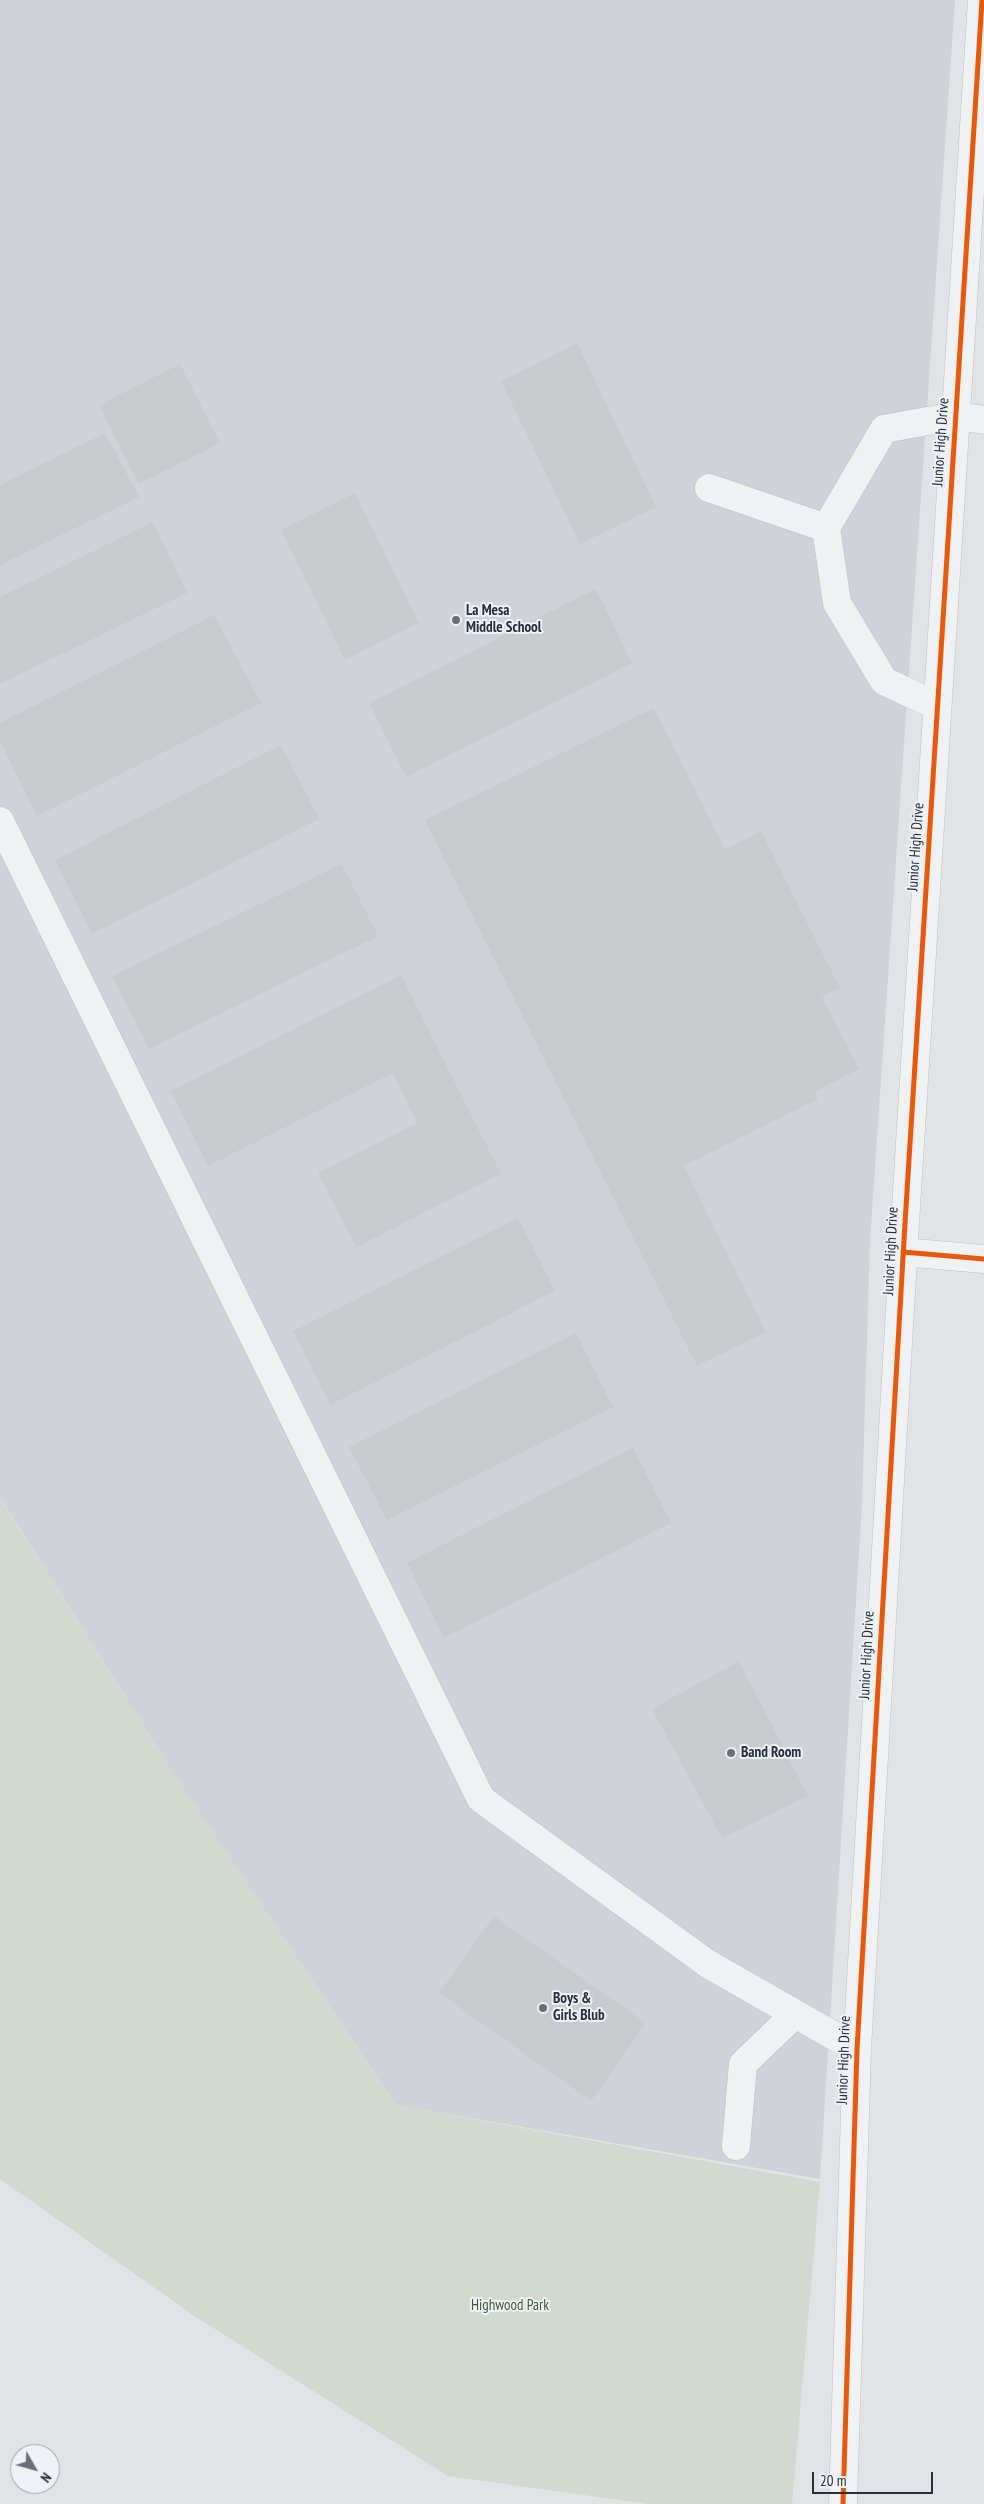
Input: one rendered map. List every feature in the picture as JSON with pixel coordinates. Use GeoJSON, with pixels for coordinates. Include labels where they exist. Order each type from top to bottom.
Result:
{"type":"FeatureCollection","features":[{"type":"Feature","properties":{"kind":"street","name":"Junior High Drive"},"geometry":{"type":"LineString","coordinates":[[843,2504],[856,2049],[903,1252],[982,0]]}},
{"type":"Feature","properties":{"kind":"street"},"geometry":{"type":"LineString","coordinates":[[937,706],[884,681],[837,603],[826,528],[884,429],[955,416],[984,420]]}},
{"type":"Feature","properties":{"kind":"street"},"geometry":{"type":"LineString","coordinates":[[709,488],[826,528]]}},
{"type":"Feature","properties":{"kind":"street"},"geometry":{"type":"LineString","coordinates":[[0,822],[481,1800],[708,1964],[856,2049]]}},
{"type":"Feature","properties":{"kind":"street"},"geometry":{"type":"LineString","coordinates":[[903,1252],[984,1259]]}},
{"type":"Feature","properties":{"kind":"street"},"geometry":{"type":"LineString","coordinates":[[736,2146],[743,2064],[795,2014]]}},
{"type":"Feature","properties":{"kind":"shaded area","name":"La Mesa Middle School"},"geometry":{"type":"Polygon","coordinates":[[[0,0],[955,0],[870,1240],[862,1505],[820,2179],[396,2105],[179,1782],[0,1497],[0,0]]]}},
{"type":"Feature","properties":{"kind":"green space","name":"Highwood Park"},"geometry":{"type":"Polygon","coordinates":[[[0,1498],[179,1782],[396,2105],[820,2182],[792,2504],[648,2504],[448,2476],[196,2317],[0,2179],[0,1498]]]}},
{"type":"Feature","properties":{"kind":"building"},"geometry":{"type":"Polygon","coordinates":[[[577,343],[656,507],[580,544],[501,381],[577,343]]]}},
{"type":"Feature","properties":{"kind":"building"},"geometry":{"type":"Polygon","coordinates":[[[180,364],[220,443],[138,484],[99,405],[180,364]]]}},
{"type":"Feature","properties":{"kind":"building"},"geometry":{"type":"Polygon","coordinates":[[[105,433],[139,497],[0,565],[0,485],[105,433]]]}},
{"type":"Feature","properties":{"kind":"building"},"geometry":{"type":"Polygon","coordinates":[[[355,493],[419,623],[345,660],[281,530],[355,493]]]}},
{"type":"Feature","properties":{"kind":"building"},"geometry":{"type":"Polygon","coordinates":[[[153,522],[187,593],[0,684],[0,597],[153,522]]]}},
{"type":"Feature","properties":{"kind":"building"},"geometry":{"type":"Polygon","coordinates":[[[596,589],[632,663],[406,777],[369,703],[596,589]]]}},
{"type":"Feature","properties":{"kind":"building"},"geometry":{"type":"Polygon","coordinates":[[[214,615],[261,703],[37,816],[0,741],[0,723],[214,615]]]}},
{"type":"Feature","properties":{"kind":"building"},"geometry":{"type":"Polygon","coordinates":[[[654,708],[725,849],[761,831],[840,988],[822,997],[859,1069],[814,1092],[818,1099],[684,1166],[766,1332],[697,1366],[425,820],[654,708]]]}},
{"type":"Feature","properties":{"kind":"building"},"geometry":{"type":"Polygon","coordinates":[[[281,745],[319,819],[92,934],[55,860],[281,745]]]}},
{"type":"Feature","properties":{"kind":"building"},"geometry":{"type":"Polygon","coordinates":[[[342,864],[378,936],[149,1049],[112,976],[342,864]]]}},
{"type":"Feature","properties":{"kind":"building"},"geometry":{"type":"Polygon","coordinates":[[[401,975],[501,1174],[356,1247],[318,1173],[417,1123],[393,1073],[208,1166],[171,1091],[401,975]]]}},
{"type":"Feature","properties":{"kind":"building"},"geometry":{"type":"Polygon","coordinates":[[[518,1218],[555,1291],[330,1405],[293,1331],[518,1218]]]}},
{"type":"Feature","properties":{"kind":"building"},"geometry":{"type":"Polygon","coordinates":[[[576,1333],[613,1407],[387,1520],[349,1447],[576,1333]]]}},
{"type":"Feature","properties":{"kind":"building"},"geometry":{"type":"Polygon","coordinates":[[[633,1448],[671,1523],[444,1638],[407,1563],[633,1448]]]}},
{"type":"Feature","properties":{"kind":"building","name":"Band Room"},"geometry":{"type":"Polygon","coordinates":[[[739,1661],[808,1796],[722,1838],[652,1709],[739,1661]]]}},
{"type":"Feature","properties":{"kind":"building","name":"Boys & Girls Blub"},"geometry":{"type":"Polygon","coordinates":[[[494,1916],[646,2023],[591,2101],[439,1993],[494,1916]]]}},
{"type":"Feature","properties":{"kind":"cycle path"},"geometry":{"type":"LineString","coordinates":[[843,2504],[857,2049],[905,1223],[982,0]]}},
{"type":"Feature","properties":{"kind":"cycle path"},"geometry":{"type":"LineString","coordinates":[[903,1252],[984,1259]]}},
{"type":"Feature","properties":{"kind":"place","name":"La Mesa Middle School"},"geometry":{"type":"Point","coordinates":[456,620]}},
{"type":"Feature","properties":{"kind":"place","name":"Band Room"},"geometry":{"type":"Point","coordinates":[731,1753]}},
{"type":"Feature","properties":{"kind":"place","name":"Boys & Girls Blub"},"geometry":{"type":"Point","coordinates":[543,2008]}}]}
